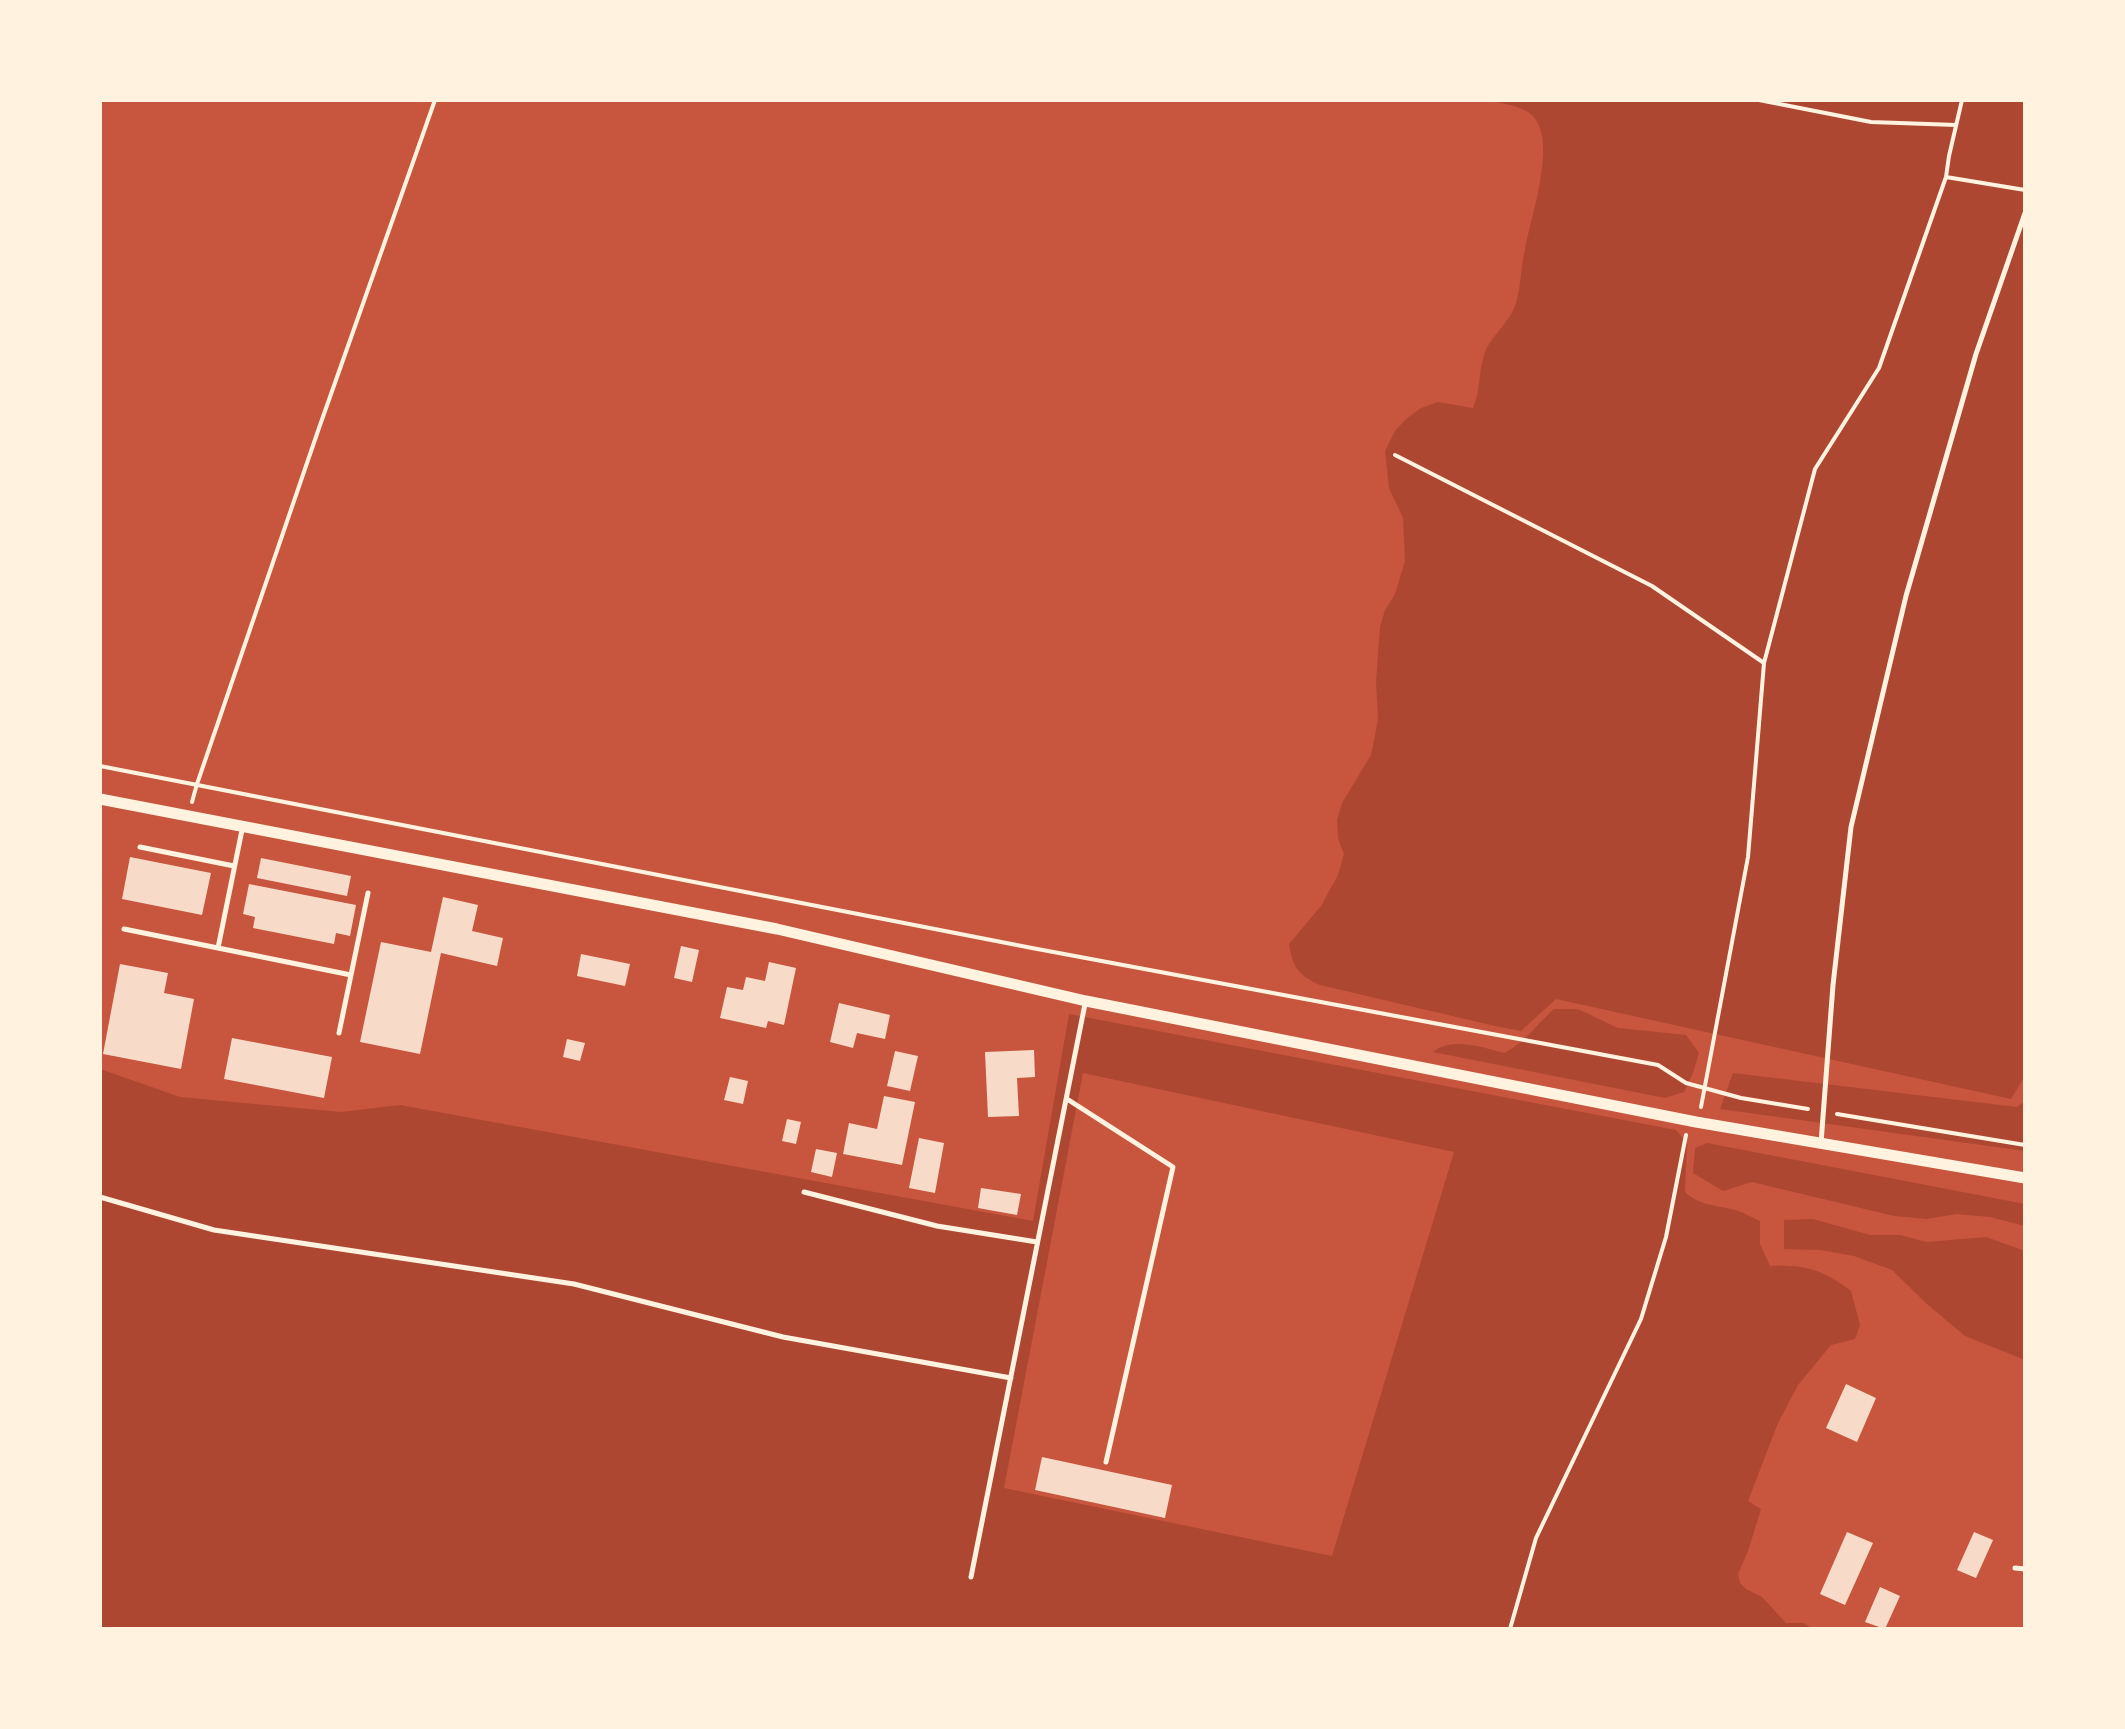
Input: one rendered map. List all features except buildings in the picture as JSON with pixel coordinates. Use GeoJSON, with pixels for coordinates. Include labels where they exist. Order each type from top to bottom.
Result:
{"type":"FeatureCollection","features":[{"type":"Feature","properties":{"kind":"street"},"geometry":{"type":"LineString","coordinates":[[100,799],[778,930],[1086,1001],[1693,1121],[2025,1178]]}},
{"type":"Feature","properties":{"kind":"lane"},"geometry":{"type":"LineString","coordinates":[[1821,1143],[1851,826],[1906,596],[1976,354],[2025,213]]}},
{"type":"Feature","properties":{"kind":"lane"},"geometry":{"type":"LineString","coordinates":[[218,948],[242,827]]}},
{"type":"Feature","properties":{"kind":"lane"},"geometry":{"type":"LineString","coordinates":[[140,847],[234,866]]}},
{"type":"Feature","properties":{"kind":"lane"},"geometry":{"type":"LineString","coordinates":[[339,1033],[368,893]]}},
{"type":"Feature","properties":{"kind":"lane"},"geometry":{"type":"LineString","coordinates":[[124,928],[352,974]]}},
{"type":"Feature","properties":{"kind":"lane"},"geometry":{"type":"LineString","coordinates":[[971,1577],[1086,1001]]}},
{"type":"Feature","properties":{"kind":"lane"},"geometry":{"type":"LineString","coordinates":[[1067,1099],[1174,1167],[1106,1462]]}},
{"type":"Feature","properties":{"kind":"lane"},"geometry":{"type":"LineString","coordinates":[[804,1192],[937,1226],[1037,1242]]}},
{"type":"Feature","properties":{"kind":"lane"},"geometry":{"type":"LineString","coordinates":[[100,1197],[214,1230],[574,1284],[783,1337],[1011,1378]]}},
{"type":"Feature","properties":{"kind":"lane"},"geometry":{"type":"LineString","coordinates":[[2015,1568],[2025,1569]]}},
{"type":"Feature","properties":{"kind":"path"},"geometry":{"type":"LineString","coordinates":[[189,816],[196,784],[434,100]]}},
{"type":"Feature","properties":{"kind":"path"},"geometry":{"type":"LineString","coordinates":[[1759,100],[1871,122],[1956,125]]}},
{"type":"Feature","properties":{"kind":"path"},"geometry":{"type":"LineString","coordinates":[[1510,1629],[1536,1538],[1641,1319],[1666,1238],[1693,1121],[1706,1088],[1748,857],[1764,663],[1815,470],[1879,368],[1946,176],[1962,100]]}},
{"type":"Feature","properties":{"kind":"path"},"geometry":{"type":"LineString","coordinates":[[1946,176],[2025,190]]}},
{"type":"Feature","properties":{"kind":"path"},"geometry":{"type":"LineString","coordinates":[[1395,455],[1652,586],[1764,663]]}},
{"type":"Feature","properties":{"kind":"path"},"geometry":{"type":"LineString","coordinates":[[100,766],[1032,948],[1658,1065],[1686,1083],[1741,1098],[2025,1146]]}},
{"type":"Feature","properties":{"kind":"shaded area"},"geometry":{"type":"Polygon","coordinates":[[[1487,100],[2025,100],[2025,1076],[2011,1099],[1556,999],[1521,1031],[1320,985],[1302,974],[1295,964],[1289,944],[1321,906],[1338,875],[1344,854],[1337,820],[1342,803],[1371,755],[1378,719],[1380,627],[1405,561],[1403,518],[1389,488],[1385,451],[1395,431],[1421,408],[1438,402],[1473,408],[1484,355],[1518,296],[1540,183],[1541,132],[1526,111],[1487,100]]]}},
{"type":"Feature","properties":{"kind":"shaded area"},"geometry":{"type":"Polygon","coordinates":[[[1554,1009],[1578,1009],[1618,1028],[1686,1035],[1699,1053],[1684,1092],[1665,1098],[1433,1052],[1459,1044],[1505,1053],[1554,1009]]]}},
{"type":"Feature","properties":{"kind":"shaded area"},"geometry":{"type":"Polygon","coordinates":[[[1069,1014],[1676,1130],[1687,1143],[1685,1192],[1702,1203],[1738,1211],[1760,1221],[1760,1244],[1770,1266],[1813,1270],[1851,1291],[1860,1325],[1855,1339],[1831,1345],[1798,1385],[1778,1423],[1748,1501],[1761,1509],[1738,1574],[1740,1583],[1762,1597],[1786,1623],[1803,1623],[1814,1629],[100,1629],[100,1069],[180,1097],[341,1112],[400,1105],[1033,1221],[1069,1014]],[[1083,1073],[1004,1488],[1332,1556],[1454,1152],[1083,1073]]]}},
{"type":"Feature","properties":{"kind":"shaded area"},"geometry":{"type":"Polygon","coordinates":[[[1733,1073],[2017,1107],[2025,1101],[2025,1151],[1720,1109],[1733,1073]]]}},
{"type":"Feature","properties":{"kind":"shaded area"},"geometry":{"type":"Polygon","coordinates":[[[1707,1143],[2025,1204],[2025,1226],[1957,1214],[1927,1219],[1894,1216],[1752,1182],[1723,1191],[1693,1173],[1695,1148],[1707,1143]]]}},
{"type":"Feature","properties":{"kind":"shaded area"},"geometry":{"type":"Polygon","coordinates":[[[1813,1219],[1870,1235],[1900,1235],[1927,1242],[1986,1237],[2025,1251],[2025,1360],[1965,1336],[1892,1270],[1854,1256],[1784,1249],[1784,1220],[1813,1219]]]}}]}
